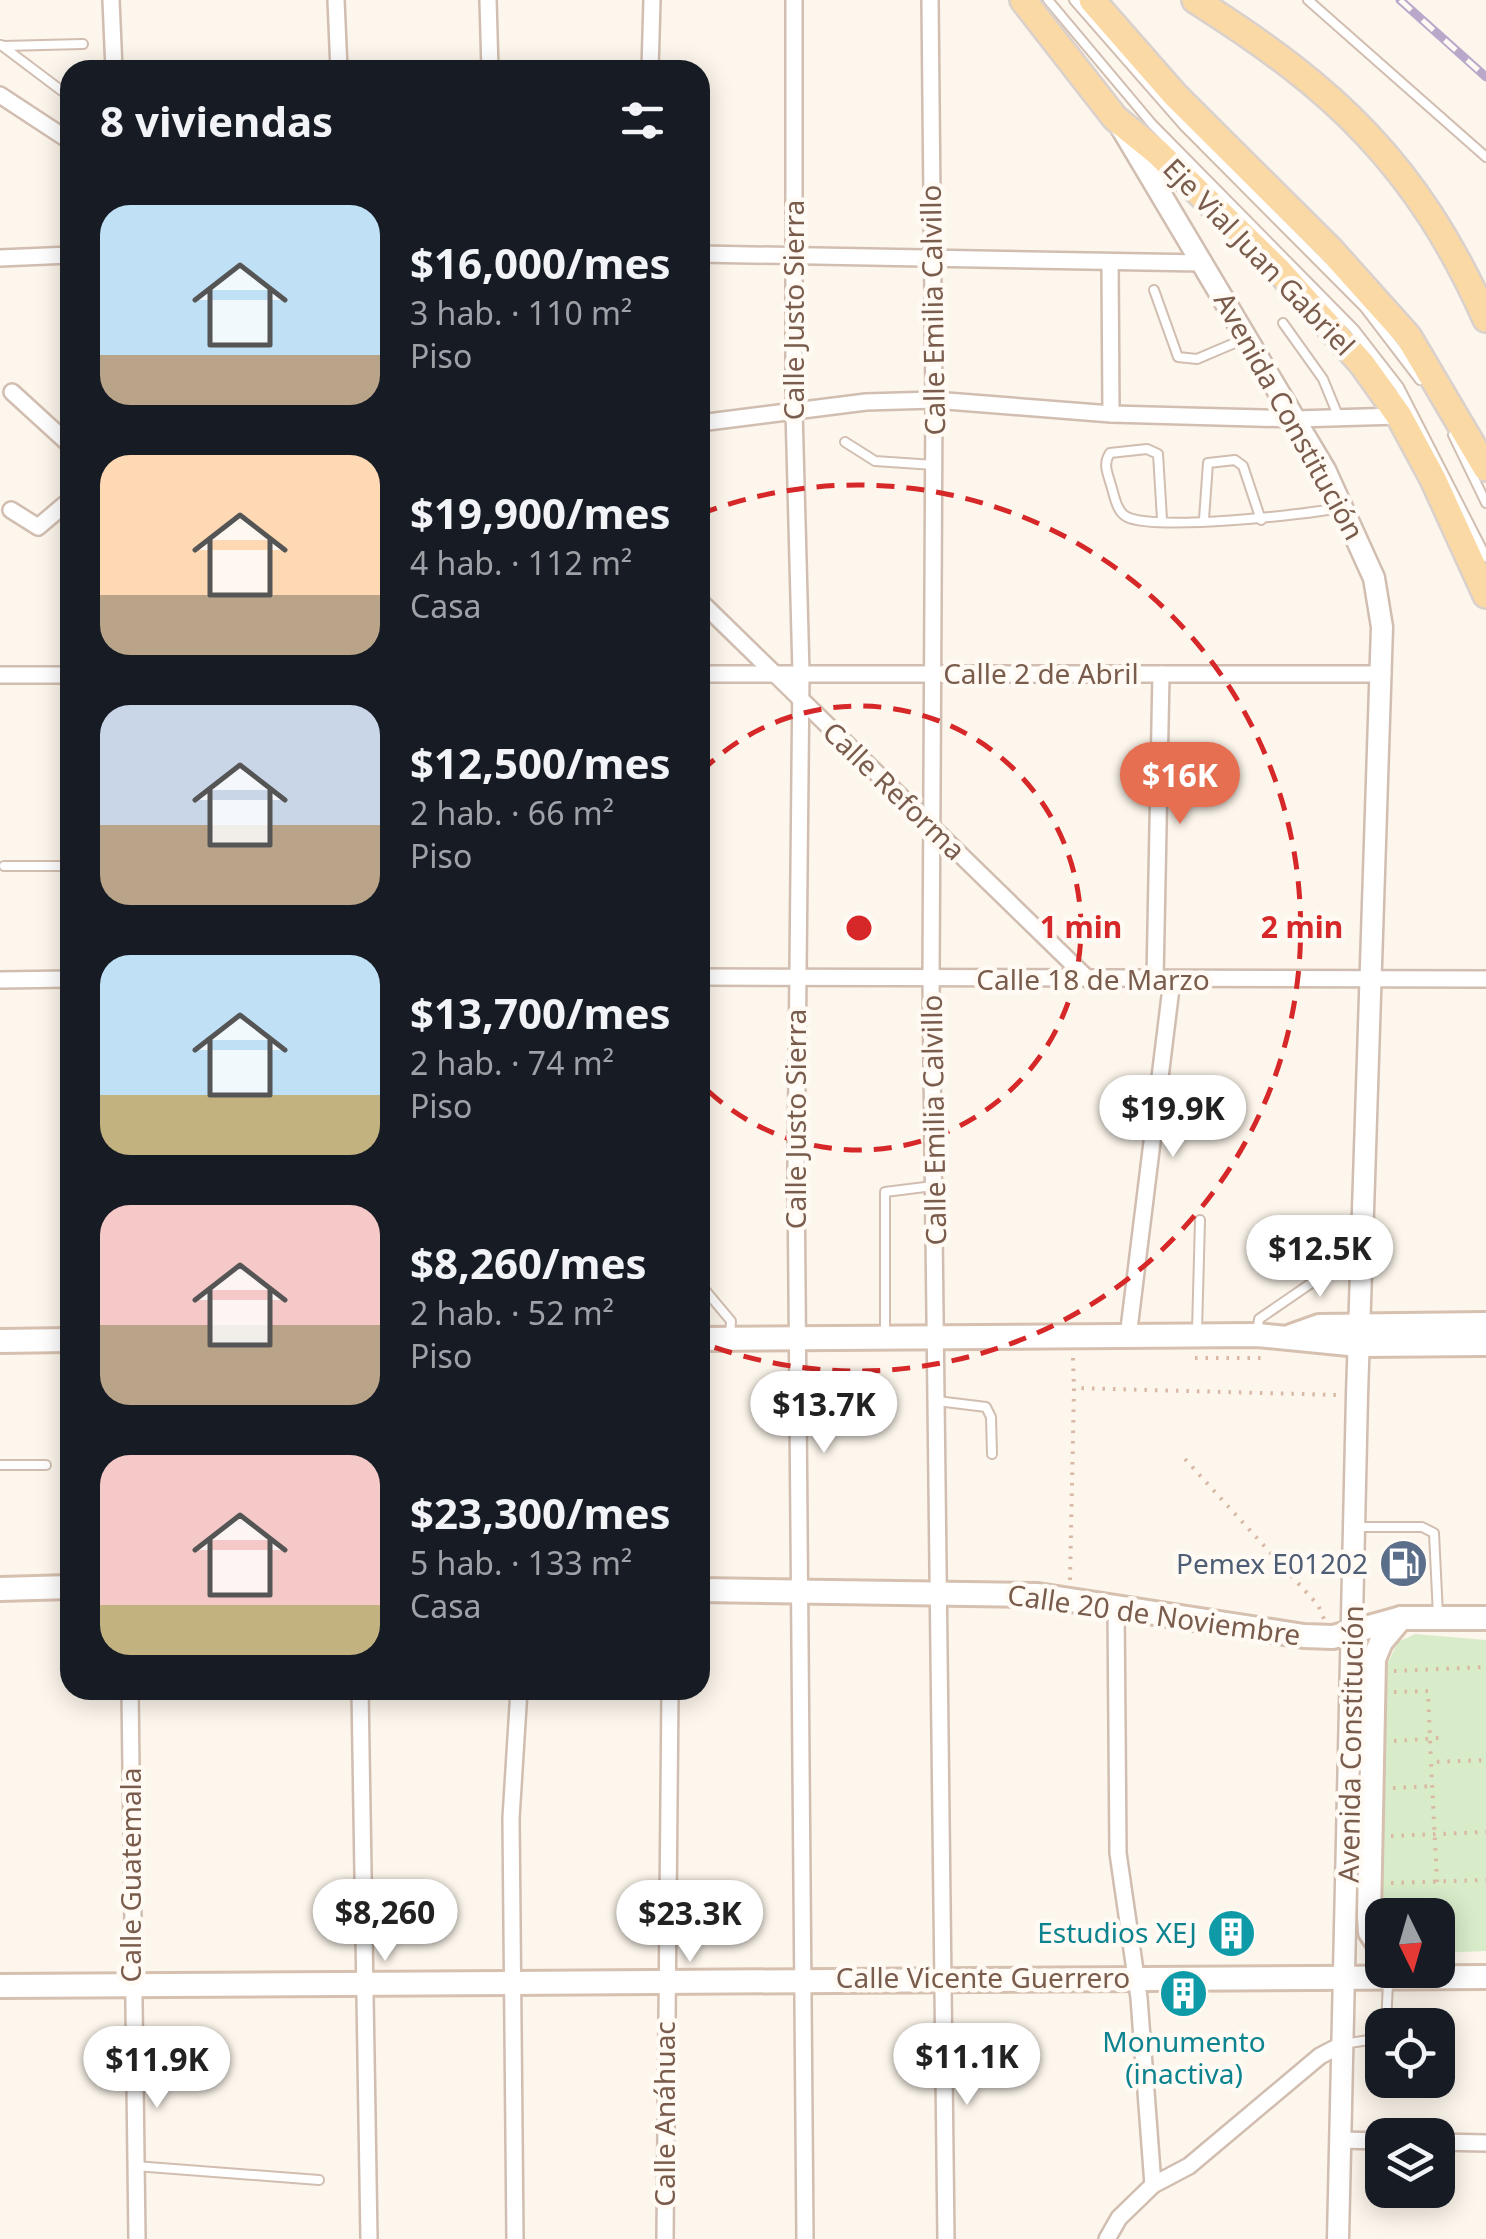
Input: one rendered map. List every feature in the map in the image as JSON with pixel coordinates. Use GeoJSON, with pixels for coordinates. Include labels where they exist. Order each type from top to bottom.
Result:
{"type":"FeatureCollection","features":[{"type":"Feature","properties":{"kind":"main road","name":"Eje Vial Juan Gabriel"},"geometry":{"type":"LineString","coordinates":[[1022,0],[1115,118],[1157,152],[1322,316],[1398,416],[1486,595]]}},
{"type":"Feature","properties":{"kind":"main road","name":"Eje Vial Juan Gabriel"},"geometry":{"type":"LineString","coordinates":[[1092,0],[1176,96],[1330,248],[1397,323],[1441,386],[1486,468]]}},
{"type":"Feature","properties":{"kind":"main road"},"geometry":{"type":"LineString","coordinates":[[1195,0],[1291,64],[1338,102],[1433,216],[1458,256],[1486,319]]}},
{"type":"Feature","properties":{"kind":"main road"},"geometry":{"type":"LineString","coordinates":[[710,1339],[1359,1335],[1486,1324]]}},
{"type":"Feature","properties":{"kind":"main road"},"geometry":{"type":"LineString","coordinates":[[1359,1335],[1486,1344]]}},
{"type":"Feature","properties":{"kind":"main road"},"geometry":{"type":"LineString","coordinates":[[0,1340],[60,1340]]}},
{"type":"Feature","properties":{"kind":"main road"},"geometry":{"type":"LineString","coordinates":[[0,1589],[60,1588]]}},
{"type":"Feature","properties":{"kind":"main road","name":"Calle 20 de Noviembre"},"geometry":{"type":"LineString","coordinates":[[710,1590],[1069,1599],[1256,1630],[1343,1634],[1402,1618],[1486,1618]]}},
{"type":"Feature","properties":{"kind":"main road"},"geometry":{"type":"LineString","coordinates":[[1369,1898],[1374,1660],[1381,1642],[1402,1618]]}},
{"type":"Feature","properties":{"kind":"main road","name":"Calle Vicente Guerrero"},"geometry":{"type":"LineString","coordinates":[[1455,1978],[1486,1977]]}},
{"type":"Feature","properties":{"kind":"main road","name":"Calle Vicente Guerrero"},"geometry":{"type":"LineString","coordinates":[[0,1986],[667,1979],[1365,1979]]}},
{"type":"Feature","properties":{"kind":"street"},"geometry":{"type":"LineString","coordinates":[[111,0],[114,60]]}},
{"type":"Feature","properties":{"kind":"street"},"geometry":{"type":"LineString","coordinates":[[336,0],[339,60]]}},
{"type":"Feature","properties":{"kind":"street"},"geometry":{"type":"LineString","coordinates":[[488,0],[490,60]]}},
{"type":"Feature","properties":{"kind":"street"},"geometry":{"type":"LineString","coordinates":[[650,60],[652,0]]}},
{"type":"Feature","properties":{"kind":"street","name":"Calle Justo Sierra"},"geometry":{"type":"LineString","coordinates":[[794,0],[794,410],[801,673],[795,980],[806,2239]]}},
{"type":"Feature","properties":{"kind":"street","name":"Calle Emilia Calvillo"},"geometry":{"type":"LineString","coordinates":[[930,0],[935,674],[932,980],[946,2239]]}},
{"type":"Feature","properties":{"kind":"street"},"geometry":{"type":"LineString","coordinates":[[0,95],[60,135]]}},
{"type":"Feature","properties":{"kind":"street","name":"Avenida Constitución"},"geometry":{"type":"LineString","coordinates":[[1115,118],[1248,338],[1344,507],[1378,592],[1383,674],[1355,1526],[1343,1634],[1345,1979],[1338,2239]]}},
{"type":"Feature","properties":{"kind":"street"},"geometry":{"type":"LineString","coordinates":[[710,254],[1202,263]]}},
{"type":"Feature","properties":{"kind":"street"},"geometry":{"type":"LineString","coordinates":[[0,258],[60,255]]}},
{"type":"Feature","properties":{"kind":"street"},"geometry":{"type":"LineString","coordinates":[[1110,262],[1111,414]]}},
{"type":"Feature","properties":{"kind":"street"},"geometry":{"type":"LineString","coordinates":[[12,392],[60,437]]}},
{"type":"Feature","properties":{"kind":"street"},"geometry":{"type":"LineString","coordinates":[[710,422],[794,410],[934,400],[1111,414],[1295,419],[1398,416]]}},
{"type":"Feature","properties":{"kind":"street"},"geometry":{"type":"LineString","coordinates":[[11,510],[38,528],[60,509]]}},
{"type":"Feature","properties":{"kind":"street","name":"Calle Reforma"},"geometry":{"type":"LineString","coordinates":[[710,611],[1089,980]]}},
{"type":"Feature","properties":{"kind":"street"},"geometry":{"type":"LineString","coordinates":[[0,675],[60,674]]}},
{"type":"Feature","properties":{"kind":"street","name":"Calle 2 de Abril"},"geometry":{"type":"LineString","coordinates":[[710,674],[1383,674]]}},
{"type":"Feature","properties":{"kind":"street"},"geometry":{"type":"LineString","coordinates":[[1155,980],[1161,674]]}},
{"type":"Feature","properties":{"kind":"street"},"geometry":{"type":"LineString","coordinates":[[0,980],[60,978]]}},
{"type":"Feature","properties":{"kind":"street","name":"Calle 18 de Marzo"},"geometry":{"type":"LineString","coordinates":[[710,978],[1486,978]]}},
{"type":"Feature","properties":{"kind":"street"},"geometry":{"type":"LineString","coordinates":[[1128,1337],[1172,980]]}},
{"type":"Feature","properties":{"kind":"street"},"geometry":{"type":"LineString","coordinates":[[1116,1606],[1117,1834],[1153,2185]]}},
{"type":"Feature","properties":{"kind":"street","name":"Calle Guatemala"},"geometry":{"type":"LineString","coordinates":[[130,1700],[137,2239]]}},
{"type":"Feature","properties":{"kind":"street"},"geometry":{"type":"LineString","coordinates":[[360,1700],[369,2239]]}},
{"type":"Feature","properties":{"kind":"street"},"geometry":{"type":"LineString","coordinates":[[516,2239],[511,1818],[518,1700]]}},
{"type":"Feature","properties":{"kind":"street","name":"Calle Anáhuac"},"geometry":{"type":"LineString","coordinates":[[665,2239],[670,1700]]}},
{"type":"Feature","properties":{"kind":"street"},"geometry":{"type":"LineString","coordinates":[[1106,2239],[1119,2218],[1153,2185],[1189,2166],[1320,2056],[1343,2044]]}},
{"type":"Feature","properties":{"kind":"street"},"geometry":{"type":"LineString","coordinates":[[1340,2140],[1365,2141]]}},
{"type":"Feature","properties":{"kind":"street"},"geometry":{"type":"LineString","coordinates":[[1455,2142],[1486,2143]]}},
{"type":"Feature","properties":{"kind":"lane"},"geometry":{"type":"LineString","coordinates":[[1048,0],[1152,124],[1354,329],[1399,387],[1486,557]]}},
{"type":"Feature","properties":{"kind":"lane"},"geometry":{"type":"LineString","coordinates":[[1074,0],[1186,127],[1366,308],[1408,362],[1447,424],[1486,503]]}},
{"type":"Feature","properties":{"kind":"lane"},"geometry":{"type":"LineString","coordinates":[[1308,0],[1486,157]]}},
{"type":"Feature","properties":{"kind":"lane"},"geometry":{"type":"LineString","coordinates":[[1,45],[84,44]]}},
{"type":"Feature","properties":{"kind":"lane"},"geometry":{"type":"LineString","coordinates":[[1,45],[60,89]]}},
{"type":"Feature","properties":{"kind":"lane"},"geometry":{"type":"LineString","coordinates":[[1154,290],[1178,357],[1197,358],[1248,338]]}},
{"type":"Feature","properties":{"kind":"lane"},"geometry":{"type":"LineString","coordinates":[[1283,323],[1323,379],[1339,418]]}},
{"type":"Feature","properties":{"kind":"lane"},"geometry":{"type":"LineString","coordinates":[[845,442],[875,461],[934,465]]}},
{"type":"Feature","properties":{"kind":"lane"},"geometry":{"type":"LineString","coordinates":[[1162,519],[1158,454],[1148,449],[1110,453],[1105,464],[1123,515],[1162,519],[1261,520],[1344,507]]}},
{"type":"Feature","properties":{"kind":"lane"},"geometry":{"type":"LineString","coordinates":[[1204,520],[1208,463],[1220,459],[1243,466],[1261,520]]}},
{"type":"Feature","properties":{"kind":"lane"},"geometry":{"type":"LineString","coordinates":[[4,866],[60,866]]}},
{"type":"Feature","properties":{"kind":"lane"},"geometry":{"type":"LineString","coordinates":[[885,1338],[885,1192],[934,1186]]}},
{"type":"Feature","properties":{"kind":"lane"},"geometry":{"type":"LineString","coordinates":[[1197,1336],[1200,1220]]}},
{"type":"Feature","properties":{"kind":"lane"},"geometry":{"type":"LineString","coordinates":[[1257,1336],[1260,1319],[1342,1262],[1362,1260]]}},
{"type":"Feature","properties":{"kind":"lane"},"geometry":{"type":"LineString","coordinates":[[710,1296],[731,1321],[730,1339]]}},
{"type":"Feature","properties":{"kind":"lane"},"geometry":{"type":"LineString","coordinates":[[937,1401],[986,1406],[991,1417],[992,1454]]}},
{"type":"Feature","properties":{"kind":"lane"},"geometry":{"type":"LineString","coordinates":[[0,1465],[46,1466]]}},
{"type":"Feature","properties":{"kind":"lane"},"geometry":{"type":"LineString","coordinates":[[1355,1526],[1422,1526],[1434,1533],[1438,1615]]}},
{"type":"Feature","properties":{"kind":"lane"},"geometry":{"type":"LineString","coordinates":[[1343,2044],[1365,2041]]}},
{"type":"Feature","properties":{"kind":"lane"},"geometry":{"type":"LineString","coordinates":[[135,2166],[318,2180]]}},
{"type":"Feature","properties":{"kind":"path"},"geometry":{"type":"LineString","coordinates":[[1069,1599],[1072,1337]]}},
{"type":"Feature","properties":{"kind":"path"},"geometry":{"type":"LineString","coordinates":[[1074,1388],[1358,1395]]}},
{"type":"Feature","properties":{"kind":"path"},"geometry":{"type":"LineString","coordinates":[[1185,1459],[1343,1634]]}},
{"type":"Feature","properties":{"kind":"path"},"geometry":{"type":"LineString","coordinates":[[1384,1671],[1486,1668]]}},
{"type":"Feature","properties":{"kind":"path"},"geometry":{"type":"LineString","coordinates":[[1384,1692],[1428,1691],[1438,1882]]}},
{"type":"Feature","properties":{"kind":"path"},"geometry":{"type":"LineString","coordinates":[[1382,1742],[1439,1738]]}},
{"type":"Feature","properties":{"kind":"path"},"geometry":{"type":"LineString","coordinates":[[1432,1762],[1486,1760]]}},
{"type":"Feature","properties":{"kind":"path"},"geometry":{"type":"LineString","coordinates":[[1381,1788],[1433,1786]]}},
{"type":"Feature","properties":{"kind":"path"},"geometry":{"type":"LineString","coordinates":[[1380,1837],[1486,1832]]}},
{"type":"Feature","properties":{"kind":"path"},"geometry":{"type":"LineString","coordinates":[[1378,1884],[1486,1880]]}},
{"type":"Feature","properties":{"kind":"green space"},"geometry":{"type":"Polygon","coordinates":[[[1415,1634],[1486,1640],[1486,1951],[1455,1952],[1455,1898],[1378,1898],[1384,1671],[1398,1642],[1415,1634]]]}},
{"type":"Feature","properties":{"kind":"railway"},"geometry":{"type":"LineString","coordinates":[[1400,0],[1486,77]]}},
{"type":"Feature","properties":{"kind":"place","name":"Pemex E01202"},"geometry":{"type":"Point","coordinates":[1403,1564]}},
{"type":"Feature","properties":{"kind":"place","name":"Estudios XEJ"},"geometry":{"type":"Point","coordinates":[1232,1933]}},
{"type":"Feature","properties":{"kind":"place","name":"Monumento (inactiva)"},"geometry":{"type":"Point","coordinates":[1184,1994]}}]}
